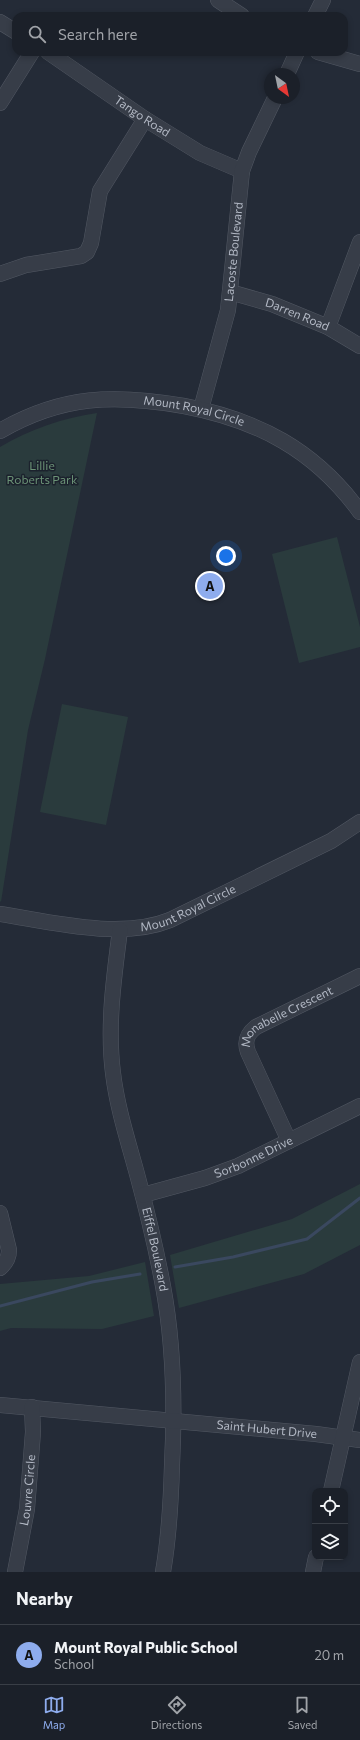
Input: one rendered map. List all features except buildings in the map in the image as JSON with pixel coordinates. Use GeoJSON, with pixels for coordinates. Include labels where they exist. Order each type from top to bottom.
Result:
{"type":"FeatureCollection","features":[{"type":"Feature","properties":{"kind":"street"},"geometry":{"type":"LineString","coordinates":[[218,0],[236,12]]}},
{"type":"Feature","properties":{"kind":"street"},"geometry":{"type":"LineString","coordinates":[[317,12],[323,0]]}},
{"type":"Feature","properties":{"kind":"street"},"geometry":{"type":"LineString","coordinates":[[0,22],[12,30]]}},
{"type":"Feature","properties":{"kind":"street"},"geometry":{"type":"LineString","coordinates":[[0,103],[29,56]]}},
{"type":"Feature","properties":{"kind":"street","name":"Tango Road"},"geometry":{"type":"LineString","coordinates":[[54,56],[145,119],[200,153],[242,171]]}},
{"type":"Feature","properties":{"kind":"street"},"geometry":{"type":"LineString","coordinates":[[290,68],[296,56]]}},
{"type":"Feature","properties":{"kind":"street"},"geometry":{"type":"LineString","coordinates":[[332,56],[360,64]]}},
{"type":"Feature","properties":{"kind":"street","name":"Lacoste Boulevard"},"geometry":{"type":"LineString","coordinates":[[201,409],[228,310],[242,171],[249,152],[272,104]]}},
{"type":"Feature","properties":{"kind":"street"},"geometry":{"type":"LineString","coordinates":[[0,274],[26,265],[81,256],[87,252],[91,244],[100,191],[145,119]]}},
{"type":"Feature","properties":{"kind":"street"},"geometry":{"type":"LineString","coordinates":[[328,327],[360,242]]}},
{"type":"Feature","properties":{"kind":"street","name":"Darren Road"},"geometry":{"type":"LineString","coordinates":[[230,292],[272,304],[328,327],[360,346]]}},
{"type":"Feature","properties":{"kind":"street","name":"Mount Royal Circle"},"geometry":{"type":"LineString","coordinates":[[0,431],[32,415],[56,407],[94,400],[129,398],[201,409],[231,417],[259,427],[287,442],[325,471],[343,490],[360,512]]}},
{"type":"Feature","properties":{"kind":"street","name":"Mount Royal Circle"},"geometry":{"type":"LineString","coordinates":[[0,914],[102,929],[120,930],[145,928],[170,920],[331,842],[360,822]]}},
{"type":"Feature","properties":{"kind":"street","name":"Eiffel Boulevard"},"geometry":{"type":"LineString","coordinates":[[120,930],[111,1003],[112,1072],[118,1107],[142,1195],[163,1286],[170,1338],[174,1421],[171,1502],[163,1572]]}},
{"type":"Feature","properties":{"kind":"street","name":"Monabelle Crescent"},"geometry":{"type":"LineString","coordinates":[[289,1141],[248,1052],[246,1039],[249,1033],[256,1027],[360,976]]}},
{"type":"Feature","properties":{"kind":"street","name":"Sorbonne Drive"},"geometry":{"type":"LineString","coordinates":[[142,1195],[223,1171],[360,1106]]}},
{"type":"Feature","properties":{"kind":"street"},"geometry":{"type":"LineString","coordinates":[[0,1213],[9,1250],[9,1256],[6,1263],[0,1268]]}},
{"type":"Feature","properties":{"kind":"street"},"geometry":{"type":"LineString","coordinates":[[332,1488],[360,1362]]}},
{"type":"Feature","properties":{"kind":"street"},"geometry":{"type":"LineString","coordinates":[[0,1405],[174,1421]]}},
{"type":"Feature","properties":{"kind":"street","name":"Louvre Circle"},"geometry":{"type":"LineString","coordinates":[[15,1572],[27,1509],[33,1432],[32,1407]]}},
{"type":"Feature","properties":{"kind":"street","name":"Saint Hubert Drive"},"geometry":{"type":"LineString","coordinates":[[174,1421],[344,1437],[360,1440]]}},
{"type":"Feature","properties":{"kind":"street"},"geometry":{"type":"LineString","coordinates":[[313,1572],[315,1560]]}},
{"type":"Feature","properties":{"kind":"green space","name":"Lillie Roberts Park"},"geometry":{"type":"Polygon","coordinates":[[[97,413],[45,659],[28,730],[1,902],[0,447],[47,425],[71,418],[97,413]]]}},
{"type":"Feature","properties":{"kind":"green space"},"geometry":{"type":"Polygon","coordinates":[[[337,537],[360,627],[360,647],[299,663],[272,554],[337,537]]]}},
{"type":"Feature","properties":{"kind":"green space"},"geometry":{"type":"Polygon","coordinates":[[[62,704],[128,717],[106,825],[40,812],[62,704]]]}},
{"type":"Feature","properties":{"kind":"green space"},"geometry":{"type":"Polygon","coordinates":[[[360,1184],[360,1245],[304,1274],[179,1308],[170,1255],[292,1219],[360,1184]]]}},
{"type":"Feature","properties":{"kind":"green space"},"geometry":{"type":"Polygon","coordinates":[[[145,1262],[154,1316],[102,1329],[11,1328],[0,1331],[0,1284],[89,1276],[145,1262]]]}},
{"type":"Feature","properties":{"kind":"waterway"},"geometry":{"type":"LineString","coordinates":[[175,1267],[233,1257],[307,1239],[360,1198]]}},
{"type":"Feature","properties":{"kind":"waterway"},"geometry":{"type":"LineString","coordinates":[[0,1306],[92,1282],[140,1274]]}},
{"type":"Feature","properties":{"kind":"place","name":"Mount Royal Public School"},"geometry":{"type":"Point","coordinates":[210,586]}}]}
